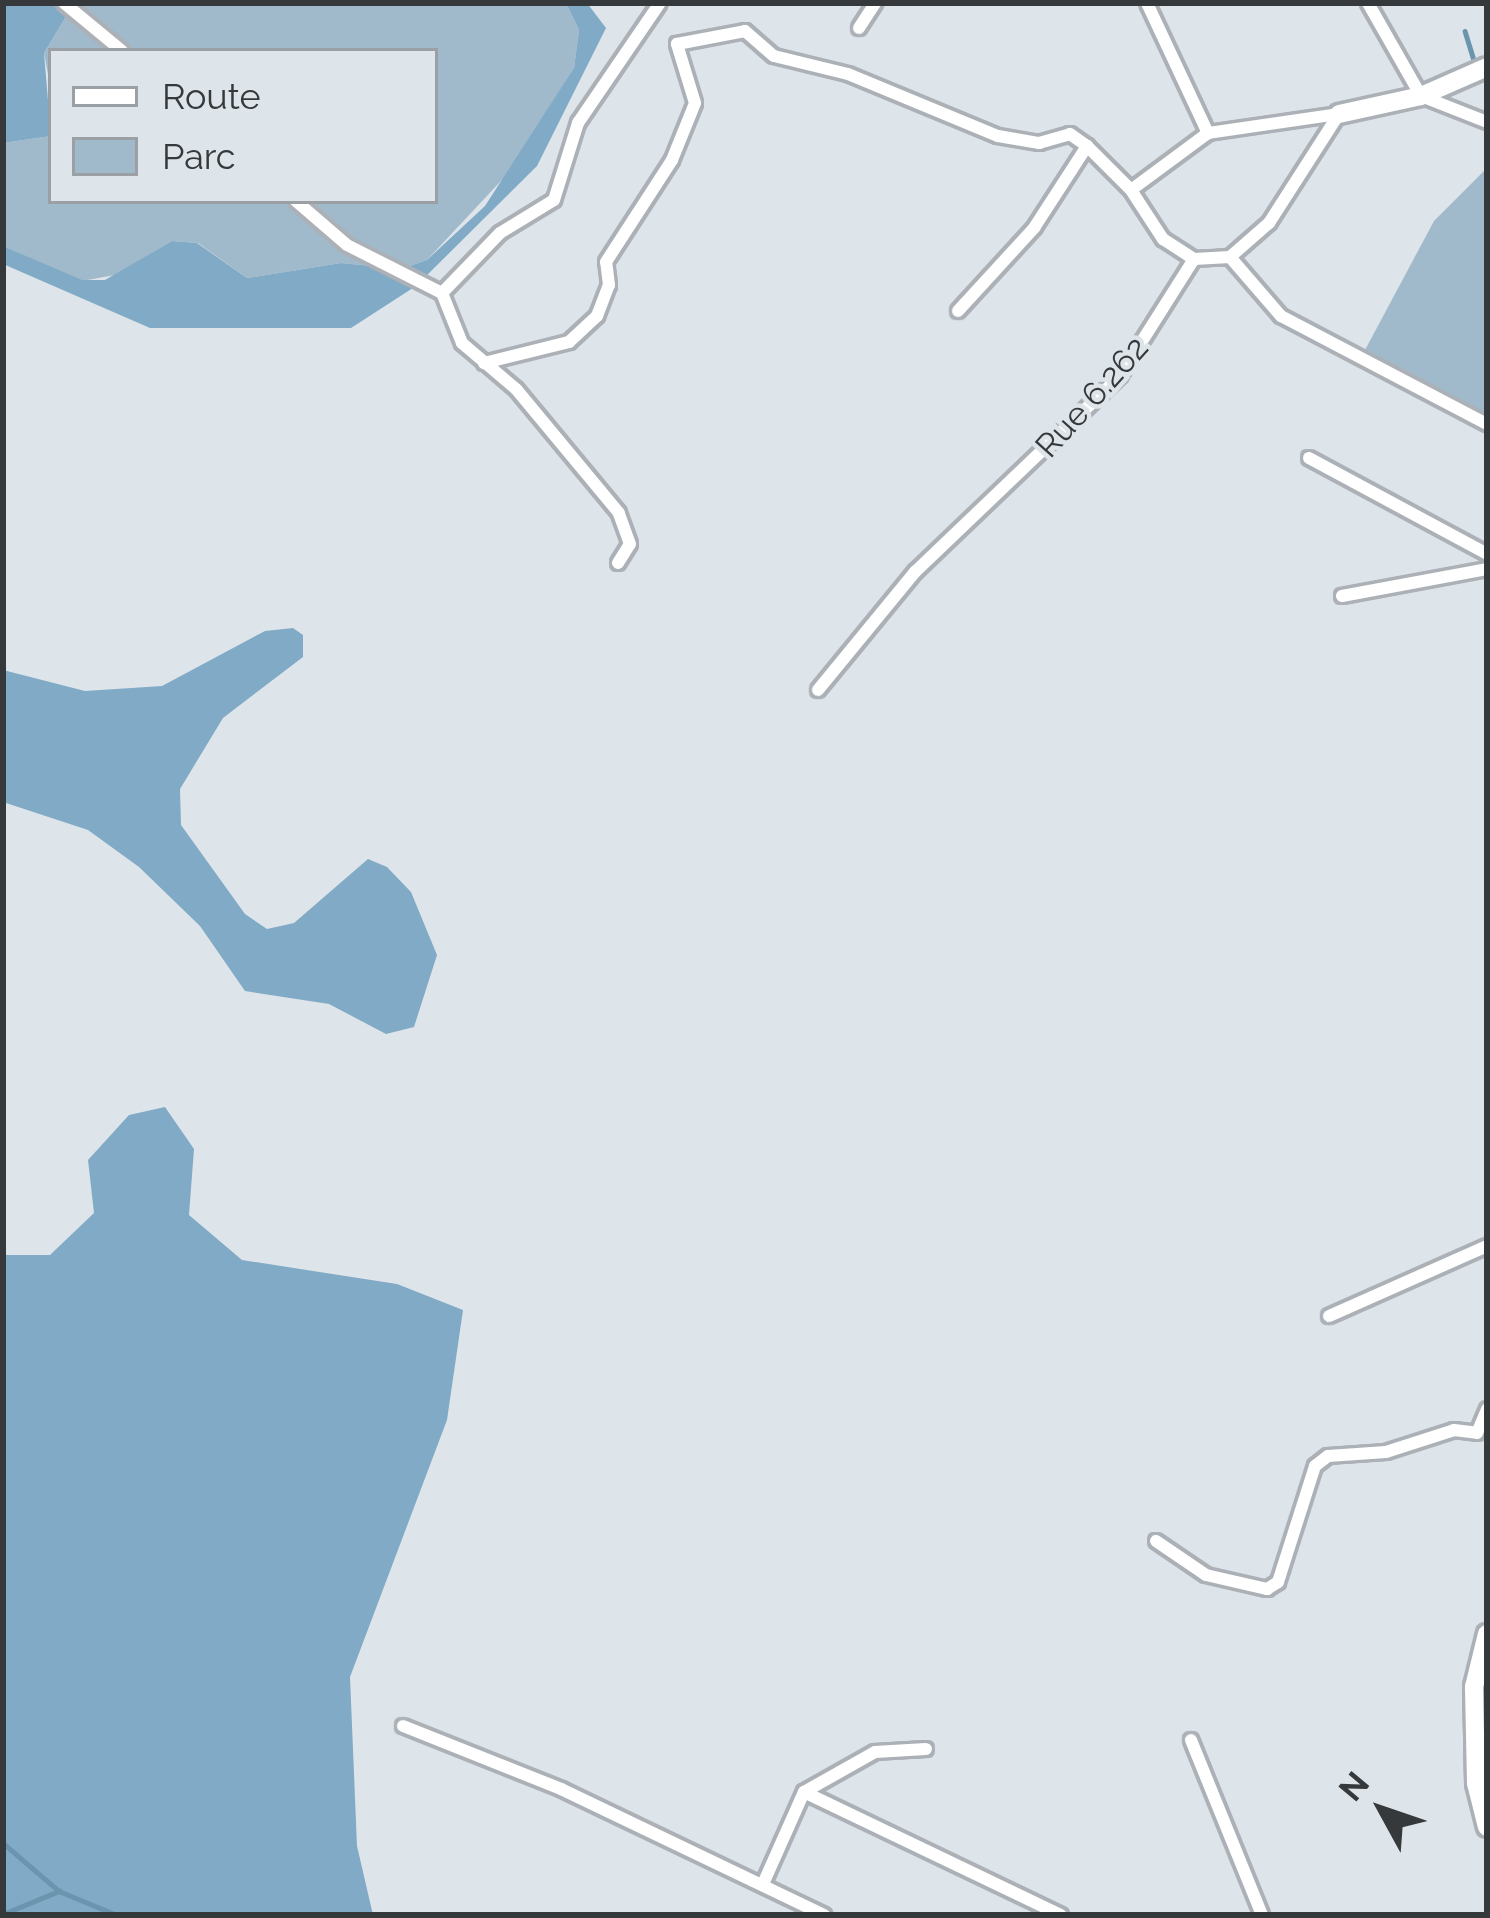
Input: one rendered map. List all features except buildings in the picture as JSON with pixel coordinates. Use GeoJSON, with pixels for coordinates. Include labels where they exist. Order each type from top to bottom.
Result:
{"type":"FeatureCollection","features":[{"type":"Feature","properties":{"kind":"street"},"geometry":{"type":"LineString","coordinates":[[64,3],[118,48]]}},
{"type":"Feature","properties":{"kind":"street"},"geometry":{"type":"LineString","coordinates":[[442,293],[500,233],[554,200],[578,122],[660,3]]}},
{"type":"Feature","properties":{"kind":"street"},"geometry":{"type":"LineString","coordinates":[[859,28],[875,3]]}},
{"type":"Feature","properties":{"kind":"street"},"geometry":{"type":"LineString","coordinates":[[1148,3],[1208,133]]}},
{"type":"Feature","properties":{"kind":"street"},"geometry":{"type":"LineString","coordinates":[[1368,3],[1421,96],[1487,122]]}},
{"type":"Feature","properties":{"kind":"street"},"geometry":{"type":"LineString","coordinates":[[484,363],[569,342],[597,316],[609,285],[606,262],[672,160],[695,103],[677,44],[746,31],[774,56],[848,74],[998,136],[1039,142],[1070,134],[1131,190],[1163,239],[1194,259],[1230,256],[1269,224],[1339,114]]}},
{"type":"Feature","properties":{"kind":"street"},"geometry":{"type":"LineString","coordinates":[[1131,190],[1208,133],[1339,114],[1421,96],[1487,68]]}},
{"type":"Feature","properties":{"kind":"street"},"geometry":{"type":"LineString","coordinates":[[958,311],[1034,228],[1087,146]]}},
{"type":"Feature","properties":{"kind":"street"},"geometry":{"type":"LineString","coordinates":[[299,204],[347,245],[442,293],[462,343],[516,389],[620,513],[630,544],[618,563]]}},
{"type":"Feature","properties":{"kind":"street"},"geometry":{"type":"LineString","coordinates":[[1230,256],[1281,316],[1487,424]]}},
{"type":"Feature","properties":{"kind":"street","name":"Rue 6.262"},"geometry":{"type":"LineString","coordinates":[[818,690],[915,572],[1120,376],[1194,259]]}},
{"type":"Feature","properties":{"kind":"street"},"geometry":{"type":"LineString","coordinates":[[1309,458],[1487,554]]}},
{"type":"Feature","properties":{"kind":"street"},"geometry":{"type":"LineString","coordinates":[[1342,596],[1487,569]]}},
{"type":"Feature","properties":{"kind":"street"},"geometry":{"type":"LineString","coordinates":[[1329,1316],[1487,1246]]}},
{"type":"Feature","properties":{"kind":"street"},"geometry":{"type":"LineString","coordinates":[[1156,1541],[1206,1575],[1268,1588],[1278,1582],[1307,1477],[1328,1456],[1386,1452],[1454,1430],[1482,1436],[1487,1409]]}},
{"type":"Feature","properties":{"kind":"street"},"geometry":{"type":"LineString","coordinates":[[1487,1634],[1474,1687],[1476,1783],[1487,1827]]}},
{"type":"Feature","properties":{"kind":"street"},"geometry":{"type":"LineString","coordinates":[[403,1726],[824,1915]]}},
{"type":"Feature","properties":{"kind":"street"},"geometry":{"type":"LineString","coordinates":[[1191,1740],[1262,1915]]}},
{"type":"Feature","properties":{"kind":"street"},"geometry":{"type":"LineString","coordinates":[[763,1884],[805,1792],[875,1752],[926,1749]]}},
{"type":"Feature","properties":{"kind":"street"},"geometry":{"type":"LineString","coordinates":[[805,1792],[1061,1915]]}},
{"type":"Feature","properties":{"kind":"green space"},"geometry":{"type":"Polygon","coordinates":[[[74,3],[566,3],[579,30],[574,68],[515,166],[427,260],[401,269],[341,263],[247,278],[198,243],[172,241],[115,275],[82,281],[3,246],[3,143],[48,136],[48,204],[438,204],[438,48],[48,48],[48,74],[44,53],[74,3]]]}},
{"type":"Feature","properties":{"kind":"green space"},"geometry":{"type":"Polygon","coordinates":[[[1487,168],[1487,418],[1416,386],[1365,350],[1434,221],[1487,168]]]}},
{"type":"Feature","properties":{"kind":"shaded area"},"geometry":{"type":"Polygon","coordinates":[[[3,3],[74,3],[44,53],[48,136],[3,143],[3,3]]]}},
{"type":"Feature","properties":{"kind":"shaded area"},"geometry":{"type":"Polygon","coordinates":[[[566,3],[587,3],[606,28],[537,166],[416,286],[351,328],[150,328],[3,264],[3,246],[82,280],[105,280],[172,241],[197,243],[247,278],[341,263],[401,269],[427,260],[485,206],[574,68],[579,30],[566,3]]]}},
{"type":"Feature","properties":{"kind":"shaded area"},"geometry":{"type":"Polygon","coordinates":[[[293,628],[303,635],[303,657],[223,718],[180,789],[181,825],[245,914],[267,929],[294,923],[368,859],[387,867],[411,892],[437,955],[414,1027],[386,1034],[329,1004],[245,991],[200,926],[139,867],[88,830],[3,802],[3,670],[85,691],[162,686],[265,631],[293,628]]]}},
{"type":"Feature","properties":{"kind":"shaded area"},"geometry":{"type":"Polygon","coordinates":[[[165,1107],[194,1149],[189,1215],[242,1260],[397,1284],[463,1310],[447,1420],[350,1677],[357,1846],[373,1915],[3,1915],[3,1255],[50,1255],[94,1213],[88,1160],[129,1115],[165,1107]]]}},
{"type":"Feature","properties":{"kind":"waterway"},"geometry":{"type":"LineString","coordinates":[[1465,31],[1476,68]]}},
{"type":"Feature","properties":{"kind":"waterway"},"geometry":{"type":"LineString","coordinates":[[3,1843],[59,1891],[117,1915]]}},
{"type":"Feature","properties":{"kind":"waterway"},"geometry":{"type":"LineString","coordinates":[[3,1914],[59,1891]]}}]}
